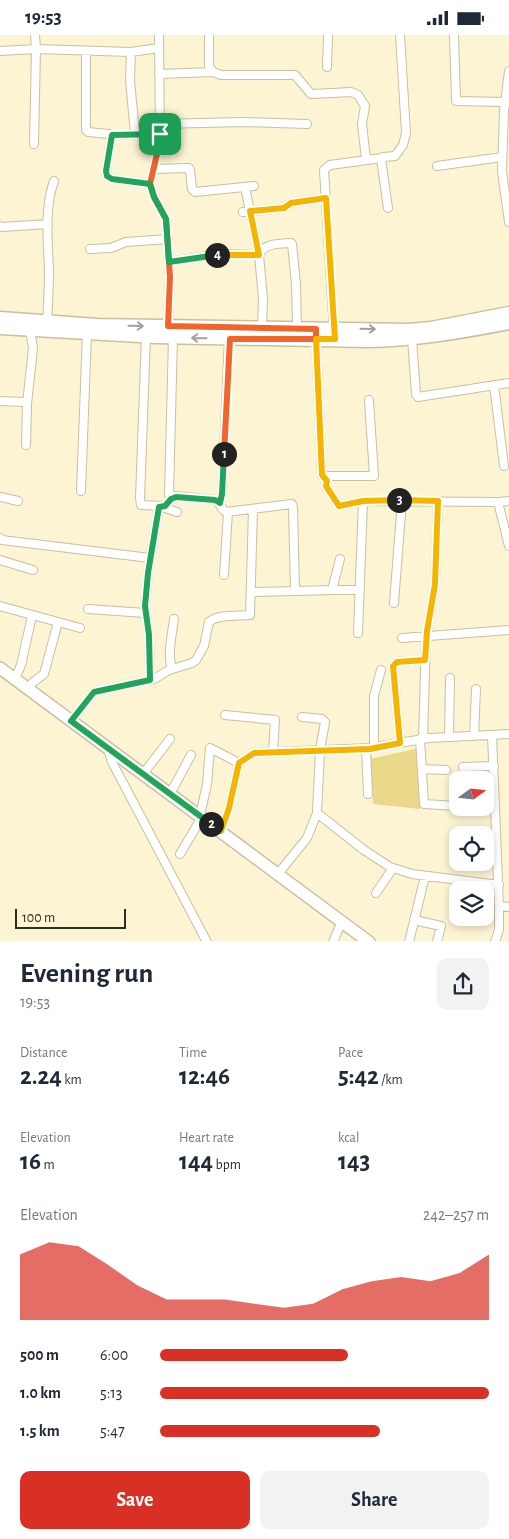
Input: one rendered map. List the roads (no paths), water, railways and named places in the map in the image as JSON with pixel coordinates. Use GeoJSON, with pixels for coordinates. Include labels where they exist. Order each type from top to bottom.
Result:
{"type":"FeatureCollection","features":[{"type":"Feature","properties":{"kind":"main road"},"geometry":{"type":"LineString","coordinates":[[0,318],[97,325],[230,339],[431,329],[509,313]]}},
{"type":"Feature","properties":{"kind":"main road"},"geometry":{"type":"LineString","coordinates":[[334,334],[368,341],[412,339],[509,323]]}},
{"type":"Feature","properties":{"kind":"main road"},"geometry":{"type":"LineString","coordinates":[[0,328],[146,336],[170,332],[297,328],[316,334]]}},
{"type":"Feature","properties":{"kind":"main road"},"geometry":{"type":"LineString","coordinates":[[0,668],[369,941]]}},
{"type":"Feature","properties":{"kind":"street"},"geometry":{"type":"LineString","coordinates":[[34,144],[35,35]]}},
{"type":"Feature","properties":{"kind":"street"},"geometry":{"type":"LineString","coordinates":[[159,35],[160,134],[150,184],[154,197],[166,219],[168,239],[170,332],[169,495],[171,499]]}},
{"type":"Feature","properties":{"kind":"street"},"geometry":{"type":"LineString","coordinates":[[209,35],[210,66],[213,72]]}},
{"type":"Feature","properties":{"kind":"street"},"geometry":{"type":"LineString","coordinates":[[327,67],[328,35]]}},
{"type":"Feature","properties":{"kind":"street"},"geometry":{"type":"LineString","coordinates":[[334,334],[324,170],[327,167],[366,159],[395,156],[403,145],[406,133],[400,35]]}},
{"type":"Feature","properties":{"kind":"street"},"geometry":{"type":"LineString","coordinates":[[454,35],[456,101],[505,102]]}},
{"type":"Feature","properties":{"kind":"street"},"geometry":{"type":"LineString","coordinates":[[0,51],[36,49],[131,52],[159,48]]}},
{"type":"Feature","properties":{"kind":"street"},"geometry":{"type":"LineString","coordinates":[[86,51],[86,130],[88,132],[112,135],[160,134]]}},
{"type":"Feature","properties":{"kind":"street"},"geometry":{"type":"LineString","coordinates":[[131,52],[130,80],[135,134]]}},
{"type":"Feature","properties":{"kind":"street"},"geometry":{"type":"LineString","coordinates":[[509,71],[502,157],[509,222]]}},
{"type":"Feature","properties":{"kind":"street"},"geometry":{"type":"LineString","coordinates":[[159,73],[213,72],[221,75],[296,75],[311,93],[351,92],[358,95],[364,106],[362,124],[366,159]]}},
{"type":"Feature","properties":{"kind":"street"},"geometry":{"type":"LineString","coordinates":[[160,124],[242,122],[307,124]]}},
{"type":"Feature","properties":{"kind":"street"},"geometry":{"type":"LineString","coordinates":[[112,135],[106,171],[107,176],[112,179],[150,184]]}},
{"type":"Feature","properties":{"kind":"street"},"geometry":{"type":"LineString","coordinates":[[437,166],[502,157]]}},
{"type":"Feature","properties":{"kind":"street"},"geometry":{"type":"LineString","coordinates":[[382,158],[388,208]]}},
{"type":"Feature","properties":{"kind":"street"},"geometry":{"type":"LineString","coordinates":[[154,169],[189,168],[194,192],[254,186]]}},
{"type":"Feature","properties":{"kind":"street"},"geometry":{"type":"LineString","coordinates":[[48,322],[48,223],[50,191],[54,181]]}},
{"type":"Feature","properties":{"kind":"street"},"geometry":{"type":"LineString","coordinates":[[246,192],[246,212],[259,255],[263,299],[262,328]]}},
{"type":"Feature","properties":{"kind":"street"},"geometry":{"type":"LineString","coordinates":[[246,212],[284,208],[291,203],[326,198]]}},
{"type":"Feature","properties":{"kind":"street"},"geometry":{"type":"LineString","coordinates":[[0,226],[48,223]]}},
{"type":"Feature","properties":{"kind":"street"},"geometry":{"type":"LineString","coordinates":[[90,249],[111,248],[126,242],[168,239]]}},
{"type":"Feature","properties":{"kind":"street"},"geometry":{"type":"LineString","coordinates":[[259,255],[260,250],[265,247],[292,244],[296,284],[297,328]]}},
{"type":"Feature","properties":{"kind":"street"},"geometry":{"type":"LineString","coordinates":[[169,262],[220,254],[259,255]]}},
{"type":"Feature","properties":{"kind":"street"},"geometry":{"type":"LineString","coordinates":[[26,445],[27,404],[33,348],[30,330]]}},
{"type":"Feature","properties":{"kind":"street"},"geometry":{"type":"LineString","coordinates":[[81,491],[87,333]]}},
{"type":"Feature","properties":{"kind":"street"},"geometry":{"type":"LineString","coordinates":[[316,334],[322,476],[327,481],[326,486],[339,506],[363,501],[509,501]]}},
{"type":"Feature","properties":{"kind":"street"},"geometry":{"type":"LineString","coordinates":[[146,336],[139,503],[144,506],[160,507],[177,512]]}},
{"type":"Feature","properties":{"kind":"street"},"geometry":{"type":"LineString","coordinates":[[230,339],[220,503],[222,509],[228,512],[293,505],[295,591]]}},
{"type":"Feature","properties":{"kind":"street"},"geometry":{"type":"LineString","coordinates":[[412,339],[418,397],[509,383]]}},
{"type":"Feature","properties":{"kind":"street"},"geometry":{"type":"LineString","coordinates":[[494,385],[504,466]]}},
{"type":"Feature","properties":{"kind":"street"},"geometry":{"type":"LineString","coordinates":[[322,476],[374,476],[369,400]]}},
{"type":"Feature","properties":{"kind":"street"},"geometry":{"type":"LineString","coordinates":[[0,401],[24,402],[27,404]]}},
{"type":"Feature","properties":{"kind":"street"},"geometry":{"type":"LineString","coordinates":[[160,507],[167,505],[171,499],[179,496],[215,500],[220,503]]}},
{"type":"Feature","properties":{"kind":"street"},"geometry":{"type":"LineString","coordinates":[[0,497],[18,501]]}},
{"type":"Feature","properties":{"kind":"street"},"geometry":{"type":"LineString","coordinates":[[394,603],[402,500]]}},
{"type":"Feature","properties":{"kind":"street"},"geometry":{"type":"LineString","coordinates":[[358,633],[363,501]]}},
{"type":"Feature","properties":{"kind":"street"},"geometry":{"type":"LineString","coordinates":[[438,501],[435,584],[426,637],[422,769],[424,804],[449,805]]}},
{"type":"Feature","properties":{"kind":"street"},"geometry":{"type":"LineString","coordinates":[[498,502],[509,546]]}},
{"type":"Feature","properties":{"kind":"street"},"geometry":{"type":"LineString","coordinates":[[150,680],[149,635],[145,613],[150,558],[160,507]]}},
{"type":"Feature","properties":{"kind":"street"},"geometry":{"type":"LineString","coordinates":[[71,721],[94,692],[150,680],[196,660],[204,646],[209,622],[212,620],[250,615],[253,509]]}},
{"type":"Feature","properties":{"kind":"street"},"geometry":{"type":"LineString","coordinates":[[224,575],[228,512]]}},
{"type":"Feature","properties":{"kind":"street"},"geometry":{"type":"LineString","coordinates":[[0,537],[2,540],[150,558]]}},
{"type":"Feature","properties":{"kind":"street"},"geometry":{"type":"LineString","coordinates":[[332,590],[340,559]]}},
{"type":"Feature","properties":{"kind":"street"},"geometry":{"type":"LineString","coordinates":[[0,560],[33,570]]}},
{"type":"Feature","properties":{"kind":"street"},"geometry":{"type":"LineString","coordinates":[[252,592],[360,590]]}},
{"type":"Feature","properties":{"kind":"street"},"geometry":{"type":"LineString","coordinates":[[0,606],[80,628]]}},
{"type":"Feature","properties":{"kind":"street"},"geometry":{"type":"LineString","coordinates":[[88,609],[145,613]]}},
{"type":"Feature","properties":{"kind":"street"},"geometry":{"type":"LineString","coordinates":[[15,679],[21,665],[32,615]]}},
{"type":"Feature","properties":{"kind":"street"},"geometry":{"type":"LineString","coordinates":[[172,669],[170,653],[174,619]]}},
{"type":"Feature","properties":{"kind":"street"},"geometry":{"type":"LineString","coordinates":[[28,689],[32,683],[44,674],[58,622]]}},
{"type":"Feature","properties":{"kind":"street"},"geometry":{"type":"LineString","coordinates":[[402,638],[509,631]]}},
{"type":"Feature","properties":{"kind":"street"},"geometry":{"type":"LineString","coordinates":[[400,743],[393,666],[397,662],[425,660]]}},
{"type":"Feature","properties":{"kind":"street"},"geometry":{"type":"LineString","coordinates":[[368,794],[374,696],[381,670]]}},
{"type":"Feature","properties":{"kind":"street"},"geometry":{"type":"LineString","coordinates":[[449,737],[450,678]]}},
{"type":"Feature","properties":{"kind":"street"},"geometry":{"type":"LineString","coordinates":[[474,735],[476,689]]}},
{"type":"Feature","properties":{"kind":"street"},"geometry":{"type":"LineString","coordinates":[[225,715],[275,720],[273,752]]}},
{"type":"Feature","properties":{"kind":"street"},"geometry":{"type":"LineString","coordinates":[[278,873],[307,838],[317,813],[320,750],[324,720],[302,717]]}},
{"type":"Feature","properties":{"kind":"street"},"geometry":{"type":"LineString","coordinates":[[221,831],[229,808],[239,763],[254,753],[370,748],[422,739],[509,734]]}},
{"type":"Feature","properties":{"kind":"street"},"geometry":{"type":"LineString","coordinates":[[492,735],[499,885],[499,929],[495,941]]}},
{"type":"Feature","properties":{"kind":"street"},"geometry":{"type":"LineString","coordinates":[[143,774],[170,739]]}},
{"type":"Feature","properties":{"kind":"street"},"geometry":{"type":"LineString","coordinates":[[107,747],[112,762],[207,941]]}},
{"type":"Feature","properties":{"kind":"street"},"geometry":{"type":"LineString","coordinates":[[180,854],[201,817],[208,784],[210,748],[239,763]]}},
{"type":"Feature","properties":{"kind":"street"},"geometry":{"type":"LineString","coordinates":[[170,793],[191,755]]}},
{"type":"Feature","properties":{"kind":"street"},"geometry":{"type":"LineString","coordinates":[[463,767],[494,766]]}},
{"type":"Feature","properties":{"kind":"street"},"geometry":{"type":"LineString","coordinates":[[422,769],[446,770]]}},
{"type":"Feature","properties":{"kind":"street"},"geometry":{"type":"LineString","coordinates":[[317,813],[364,850],[393,868],[412,874],[499,885]]}},
{"type":"Feature","properties":{"kind":"street"},"geometry":{"type":"LineString","coordinates":[[376,893],[393,868]]}},
{"type":"Feature","properties":{"kind":"street"},"geometry":{"type":"LineString","coordinates":[[409,941],[425,876]]}},
{"type":"Feature","properties":{"kind":"street"},"geometry":{"type":"LineString","coordinates":[[499,906],[509,907]]}},
{"type":"Feature","properties":{"kind":"street"},"geometry":{"type":"LineString","coordinates":[[414,920],[439,924],[441,926],[437,941]]}},
{"type":"Feature","properties":{"kind":"street"},"geometry":{"type":"LineString","coordinates":[[333,941],[342,921]]}}]}
